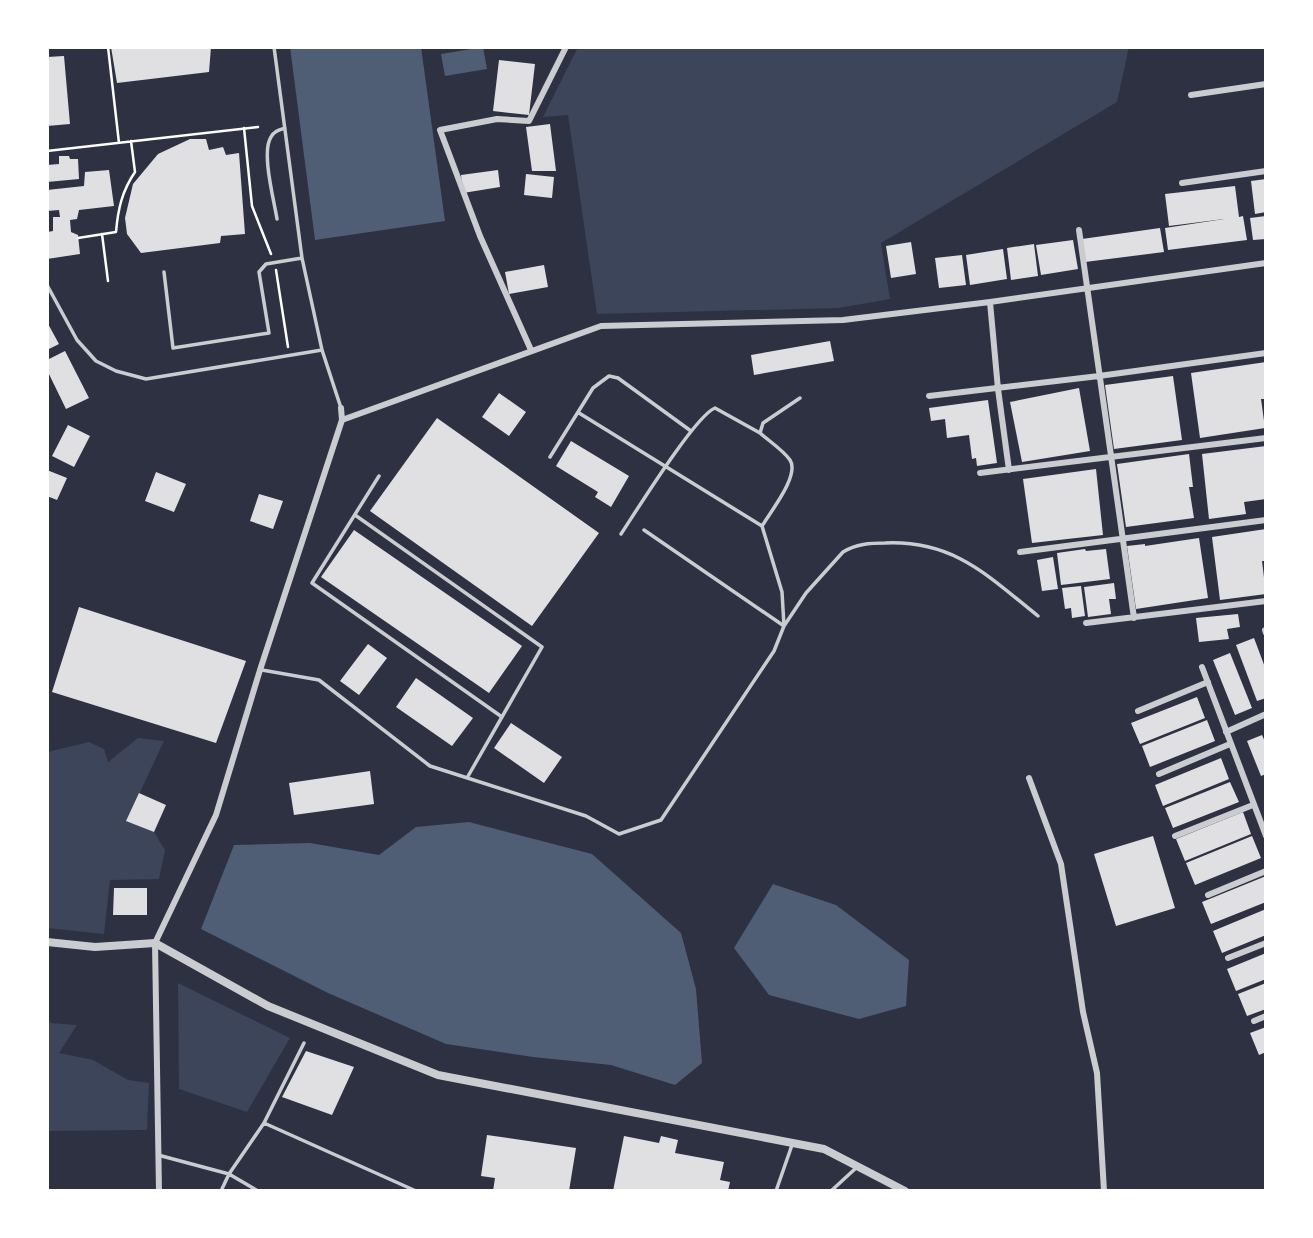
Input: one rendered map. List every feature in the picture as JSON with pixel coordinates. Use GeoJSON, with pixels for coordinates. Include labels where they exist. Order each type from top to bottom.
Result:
{"type":"FeatureCollection","features":[{"type":"Feature","properties":{"kind":"street"},"geometry":{"type":"LineString","coordinates":[[531,350],[480,236],[440,130],[497,119],[529,121],[566,47]]}},
{"type":"Feature","properties":{"kind":"street"},"geometry":{"type":"LineString","coordinates":[[1191,95],[1266,84]]}},
{"type":"Feature","properties":{"kind":"street"},"geometry":{"type":"LineString","coordinates":[[1182,183],[1266,171]]}},
{"type":"Feature","properties":{"kind":"street"},"geometry":{"type":"LineString","coordinates":[[1079,230],[1134,618]]}},
{"type":"Feature","properties":{"kind":"street"},"geometry":{"type":"LineString","coordinates":[[342,420],[600,326],[843,320],[1266,263]]}},
{"type":"Feature","properties":{"kind":"street"},"geometry":{"type":"LineString","coordinates":[[990,302],[1009,470]]}},
{"type":"Feature","properties":{"kind":"street"},"geometry":{"type":"LineString","coordinates":[[929,396],[1266,353]]}},
{"type":"Feature","properties":{"kind":"street"},"geometry":{"type":"LineString","coordinates":[[159,1191],[155,943],[216,815],[260,670],[342,420],[341,408]]}},
{"type":"Feature","properties":{"kind":"street"},"geometry":{"type":"LineString","coordinates":[[980,472],[1266,438]]}},
{"type":"Feature","properties":{"kind":"street"},"geometry":{"type":"LineString","coordinates":[[1020,552],[1266,520]]}},
{"type":"Feature","properties":{"kind":"street"},"geometry":{"type":"LineString","coordinates":[[1086,623],[1266,601]]}},
{"type":"Feature","properties":{"kind":"street"},"geometry":{"type":"LineString","coordinates":[[1202,667],[1253,805],[1263,818],[1266,836]]}},
{"type":"Feature","properties":{"kind":"street"},"geometry":{"type":"LineString","coordinates":[[1138,710],[1208,682]]}},
{"type":"Feature","properties":{"kind":"street"},"geometry":{"type":"LineString","coordinates":[[1226,732],[1266,714]]}},
{"type":"Feature","properties":{"kind":"street"},"geometry":{"type":"LineString","coordinates":[[1159,774],[1230,744]]}},
{"type":"Feature","properties":{"kind":"street"},"geometry":{"type":"LineString","coordinates":[[1029,778],[1061,864],[1083,1012],[1097,1073],[1104,1191]]}},
{"type":"Feature","properties":{"kind":"street"},"geometry":{"type":"LineString","coordinates":[[1175,836],[1253,805]]}},
{"type":"Feature","properties":{"kind":"street"},"geometry":{"type":"LineString","coordinates":[[1208,895],[1266,871]]}},
{"type":"Feature","properties":{"kind":"street"},"geometry":{"type":"LineString","coordinates":[[47,942],[95,947],[155,943],[268,1006],[438,1075],[824,1149],[905,1191]]}},
{"type":"Feature","properties":{"kind":"street"},"geometry":{"type":"LineString","coordinates":[[1228,958],[1266,943]]}},
{"type":"Feature","properties":{"kind":"street"},"geometry":{"type":"LineString","coordinates":[[1254,1021],[1266,1016]]}},
{"type":"Feature","properties":{"kind":"lane"},"geometry":{"type":"LineString","coordinates":[[274,47],[302,258],[322,350],[341,408]]}},
{"type":"Feature","properties":{"kind":"lane"},"geometry":{"type":"LineString","coordinates":[[277,219],[267,149],[270,137],[285,128]]}},
{"type":"Feature","properties":{"kind":"lane"},"geometry":{"type":"LineString","coordinates":[[164,272],[173,348],[270,333],[259,272],[266,264],[302,258]]}},
{"type":"Feature","properties":{"kind":"lane"},"geometry":{"type":"LineString","coordinates":[[47,285],[77,340],[96,361],[117,372],[146,379],[322,350]]}},
{"type":"Feature","properties":{"kind":"lane"},"geometry":{"type":"LineString","coordinates":[[550,457],[593,388],[613,376],[691,431]]}},
{"type":"Feature","properties":{"kind":"lane"},"geometry":{"type":"LineString","coordinates":[[760,433],[764,423],[800,398]]}},
{"type":"Feature","properties":{"kind":"lane"},"geometry":{"type":"LineString","coordinates":[[621,534],[691,431],[704,414],[715,408],[760,433],[789,459],[794,469],[762,526]]}},
{"type":"Feature","properties":{"kind":"lane"},"geometry":{"type":"LineString","coordinates":[[579,413],[762,526],[782,592],[784,626]]}},
{"type":"Feature","properties":{"kind":"lane"},"geometry":{"type":"LineString","coordinates":[[379,476],[312,583],[502,717]]}},
{"type":"Feature","properties":{"kind":"lane"},"geometry":{"type":"LineString","coordinates":[[355,515],[542,647],[467,778]]}},
{"type":"Feature","properties":{"kind":"lane"},"geometry":{"type":"LineString","coordinates":[[644,530],[784,626]]}},
{"type":"Feature","properties":{"kind":"lane"},"geometry":{"type":"LineString","coordinates":[[260,670],[319,680],[430,766],[586,816],[619,834],[661,820],[774,651],[784,626],[806,593],[850,547],[908,542],[953,554],[978,568],[1038,616]]}},
{"type":"Feature","properties":{"kind":"lane"},"geometry":{"type":"LineString","coordinates":[[221,1191],[229,1174],[264,1123],[304,1043]]}},
{"type":"Feature","properties":{"kind":"lane"},"geometry":{"type":"LineString","coordinates":[[264,1123],[415,1191]]}},
{"type":"Feature","properties":{"kind":"lane"},"geometry":{"type":"LineString","coordinates":[[776,1191],[793,1143]]}},
{"type":"Feature","properties":{"kind":"lane"},"geometry":{"type":"LineString","coordinates":[[158,1155],[229,1174],[258,1191]]}},
{"type":"Feature","properties":{"kind":"lane"},"geometry":{"type":"LineString","coordinates":[[831,1191],[857,1167]]}},
{"type":"Feature","properties":{"kind":"path"},"geometry":{"type":"LineString","coordinates":[[108,47],[119,143]]}},
{"type":"Feature","properties":{"kind":"path"},"geometry":{"type":"LineString","coordinates":[[47,151],[258,127]]}},
{"type":"Feature","properties":{"kind":"path"},"geometry":{"type":"LineString","coordinates":[[244,128],[252,206],[275,264],[288,349]]}},
{"type":"Feature","properties":{"kind":"path"},"geometry":{"type":"LineString","coordinates":[[78,238],[116,232],[117,213],[124,188],[135,172],[131,141]]}},
{"type":"Feature","properties":{"kind":"path"},"geometry":{"type":"LineString","coordinates":[[102,234],[108,281]]}},
{"type":"Feature","properties":{"kind":"shaded area"},"geometry":{"type":"Polygon","coordinates":[[[290,47],[421,47],[445,221],[315,240],[290,47]]]}},
{"type":"Feature","properties":{"kind":"shaded area"},"geometry":{"type":"Polygon","coordinates":[[[483,47],[487,69],[445,76],[441,54],[483,47]]]}},
{"type":"Feature","properties":{"kind":"shaded area"},"geometry":{"type":"Polygon","coordinates":[[[578,47],[1129,47],[1117,102],[881,243],[890,299],[839,308],[597,314],[568,115],[543,117],[578,47]]]}},
{"type":"Feature","properties":{"kind":"shaded area"},"geometry":{"type":"Polygon","coordinates":[[[138,738],[164,741],[127,820],[154,832],[165,850],[159,879],[110,880],[104,934],[47,928],[47,752],[89,742],[104,749],[108,762],[138,738]]]}},
{"type":"Feature","properties":{"kind":"shaded area"},"geometry":{"type":"Polygon","coordinates":[[[469,822],[592,854],[681,933],[696,989],[702,1063],[675,1085],[611,1065],[446,1044],[328,993],[201,929],[234,845],[310,843],[379,855],[416,827],[469,822]]]}},
{"type":"Feature","properties":{"kind":"shaded area"},"geometry":{"type":"Polygon","coordinates":[[[773,884],[836,905],[909,960],[906,1006],[859,1019],[769,995],[734,948],[773,884]]]}},
{"type":"Feature","properties":{"kind":"shaded area"},"geometry":{"type":"Polygon","coordinates":[[[178,983],[290,1038],[247,1112],[179,1089],[178,983]]]}},
{"type":"Feature","properties":{"kind":"shaded area"},"geometry":{"type":"Polygon","coordinates":[[[47,1019],[51,1023],[77,1025],[59,1053],[93,1060],[128,1080],[149,1083],[147,1130],[47,1131],[47,1019]]]}},
{"type":"Feature","properties":{"kind":"building"},"geometry":{"type":"Polygon","coordinates":[[[111,47],[211,47],[209,72],[117,83],[111,47]]]}},
{"type":"Feature","properties":{"kind":"building"},"geometry":{"type":"Polygon","coordinates":[[[64,56],[70,124],[47,126],[47,57],[64,56]]]}},
{"type":"Feature","properties":{"kind":"building"},"geometry":{"type":"Polygon","coordinates":[[[499,60],[535,64],[529,115],[493,111],[499,60]]]}},
{"type":"Feature","properties":{"kind":"building"},"geometry":{"type":"Polygon","coordinates":[[[550,124],[556,171],[532,171],[526,127],[550,124]]]}},
{"type":"Feature","properties":{"kind":"building"},"geometry":{"type":"Polygon","coordinates":[[[190,139],[206,139],[209,150],[223,147],[226,155],[239,153],[245,234],[221,236],[220,243],[141,253],[127,234],[125,218],[133,184],[158,154],[190,139]]]}},
{"type":"Feature","properties":{"kind":"building"},"geometry":{"type":"Polygon","coordinates":[[[59,156],[78,159],[79,179],[47,182],[47,165],[59,164],[59,156]]]}},
{"type":"Feature","properties":{"kind":"building"},"geometry":{"type":"Polygon","coordinates":[[[109,170],[114,206],[79,210],[77,219],[70,220],[71,232],[78,235],[80,254],[47,259],[47,232],[53,231],[53,217],[60,217],[59,210],[47,211],[47,190],[84,186],[85,172],[109,170]]]}},
{"type":"Feature","properties":{"kind":"building"},"geometry":{"type":"Polygon","coordinates":[[[498,170],[500,187],[463,193],[461,175],[498,170]]]}},
{"type":"Feature","properties":{"kind":"building"},"geometry":{"type":"Polygon","coordinates":[[[526,174],[554,177],[552,198],[524,195],[526,174]]]}},
{"type":"Feature","properties":{"kind":"building"},"geometry":{"type":"Polygon","coordinates":[[[1266,179],[1266,212],[1255,214],[1251,181],[1266,179]]]}},
{"type":"Feature","properties":{"kind":"building"},"geometry":{"type":"Polygon","coordinates":[[[1235,186],[1239,217],[1243,216],[1247,240],[1168,250],[1165,228],[1224,219],[1169,226],[1165,194],[1235,186]]]}},
{"type":"Feature","properties":{"kind":"building"},"geometry":{"type":"Polygon","coordinates":[[[1266,216],[1266,239],[1253,240],[1250,218],[1266,216]]]}},
{"type":"Feature","properties":{"kind":"building"},"geometry":{"type":"Polygon","coordinates":[[[1160,228],[1164,252],[1085,262],[1082,239],[1160,228]]]}},
{"type":"Feature","properties":{"kind":"building"},"geometry":{"type":"Polygon","coordinates":[[[1073,240],[1078,269],[1041,275],[1036,245],[1073,240]]]}},
{"type":"Feature","properties":{"kind":"building"},"geometry":{"type":"Polygon","coordinates":[[[911,242],[916,274],[891,278],[886,246],[911,242]]]}},
{"type":"Feature","properties":{"kind":"building"},"geometry":{"type":"Polygon","coordinates":[[[1034,244],[1038,276],[1011,280],[1007,248],[1034,244]]]}},
{"type":"Feature","properties":{"kind":"building"},"geometry":{"type":"Polygon","coordinates":[[[1003,249],[1007,279],[970,285],[966,255],[1003,249]]]}},
{"type":"Feature","properties":{"kind":"building"},"geometry":{"type":"Polygon","coordinates":[[[962,255],[966,285],[939,288],[935,258],[962,255]]]}},
{"type":"Feature","properties":{"kind":"building"},"geometry":{"type":"Polygon","coordinates":[[[544,265],[548,287],[509,294],[505,272],[544,265]]]}},
{"type":"Feature","properties":{"kind":"building"},"geometry":{"type":"Polygon","coordinates":[[[47,322],[59,344],[47,350],[47,322]]]}},
{"type":"Feature","properties":{"kind":"building"},"geometry":{"type":"Polygon","coordinates":[[[830,341],[834,361],[754,375],[751,355],[830,341]]]}},
{"type":"Feature","properties":{"kind":"building"},"geometry":{"type":"Polygon","coordinates":[[[65,351],[89,398],[66,409],[47,370],[47,360],[65,351]]]}},
{"type":"Feature","properties":{"kind":"building"},"geometry":{"type":"Polygon","coordinates":[[[1266,362],[1266,399],[1261,399],[1265,428],[1200,438],[1191,373],[1266,362]]]}},
{"type":"Feature","properties":{"kind":"building"},"geometry":{"type":"Polygon","coordinates":[[[1173,376],[1182,440],[1114,449],[1105,385],[1173,376]]]}},
{"type":"Feature","properties":{"kind":"building"},"geometry":{"type":"Polygon","coordinates":[[[1079,388],[1090,451],[1022,462],[1010,402],[1079,388]]]}},
{"type":"Feature","properties":{"kind":"building"},"geometry":{"type":"Polygon","coordinates":[[[499,393],[526,412],[509,436],[482,417],[499,393]]]}},
{"type":"Feature","properties":{"kind":"building"},"geometry":{"type":"Polygon","coordinates":[[[988,400],[997,463],[977,466],[976,458],[972,459],[969,435],[947,438],[945,419],[931,421],[929,408],[988,400]]]}},
{"type":"Feature","properties":{"kind":"building"},"geometry":{"type":"Polygon","coordinates":[[[437,418],[599,533],[532,626],[370,511],[437,418]]]}},
{"type":"Feature","properties":{"kind":"building"},"geometry":{"type":"Polygon","coordinates":[[[68,425],[90,436],[74,467],[52,456],[68,425]]]}},
{"type":"Feature","properties":{"kind":"building"},"geometry":{"type":"Polygon","coordinates":[[[571,441],[629,476],[611,507],[595,497],[598,492],[556,466],[571,441]]]}},
{"type":"Feature","properties":{"kind":"building"},"geometry":{"type":"Polygon","coordinates":[[[1266,446],[1266,499],[1244,502],[1246,514],[1209,519],[1202,454],[1266,446]]]}},
{"type":"Feature","properties":{"kind":"building"},"geometry":{"type":"Polygon","coordinates":[[[1189,454],[1193,487],[1189,487],[1194,518],[1126,527],[1117,464],[1189,454]]]}},
{"type":"Feature","properties":{"kind":"building"},"geometry":{"type":"Polygon","coordinates":[[[1096,469],[1103,535],[1032,543],[1023,479],[1096,469]]]}},
{"type":"Feature","properties":{"kind":"building"},"geometry":{"type":"Polygon","coordinates":[[[47,470],[67,478],[57,500],[47,496],[47,470]]]}},
{"type":"Feature","properties":{"kind":"building"},"geometry":{"type":"Polygon","coordinates":[[[156,472],[186,484],[174,512],[145,501],[156,472]]]}},
{"type":"Feature","properties":{"kind":"building"},"geometry":{"type":"Polygon","coordinates":[[[259,494],[283,501],[273,529],[250,521],[259,494]]]}},
{"type":"Feature","properties":{"kind":"building"},"geometry":{"type":"Polygon","coordinates":[[[1266,529],[1266,561],[1262,561],[1266,594],[1220,600],[1212,537],[1266,529]]]}},
{"type":"Feature","properties":{"kind":"building"},"geometry":{"type":"Polygon","coordinates":[[[354,530],[522,646],[489,693],[321,577],[354,530]]]}},
{"type":"Feature","properties":{"kind":"building"},"geometry":{"type":"Polygon","coordinates":[[[1199,538],[1208,598],[1136,609],[1127,546],[1199,538]]]}},
{"type":"Feature","properties":{"kind":"building"},"geometry":{"type":"Polygon","coordinates":[[[1106,549],[1110,579],[1061,585],[1057,553],[1106,549]]]}},
{"type":"Feature","properties":{"kind":"building"},"geometry":{"type":"Polygon","coordinates":[[[1053,557],[1058,589],[1042,591],[1037,560],[1053,557]]]}},
{"type":"Feature","properties":{"kind":"building"},"geometry":{"type":"Polygon","coordinates":[[[1114,583],[1116,599],[1109,599],[1111,614],[1088,617],[1084,587],[1114,583]]]}},
{"type":"Feature","properties":{"kind":"building"},"geometry":{"type":"Polygon","coordinates":[[[1081,586],[1085,616],[1072,618],[1071,608],[1065,609],[1062,588],[1081,586]]]}},
{"type":"Feature","properties":{"kind":"building"},"geometry":{"type":"Polygon","coordinates":[[[79,607],[246,661],[216,743],[52,692],[79,607]]]}},
{"type":"Feature","properties":{"kind":"building"},"geometry":{"type":"Polygon","coordinates":[[[1238,614],[1240,627],[1227,629],[1229,639],[1199,642],[1196,618],[1238,614]]]}},
{"type":"Feature","properties":{"kind":"building"},"geometry":{"type":"Polygon","coordinates":[[[1254,638],[1266,670],[1266,698],[1257,701],[1236,645],[1254,638]]]}},
{"type":"Feature","properties":{"kind":"building"},"geometry":{"type":"Polygon","coordinates":[[[368,644],[387,658],[359,695],[340,681],[368,644]]]}},
{"type":"Feature","properties":{"kind":"building"},"geometry":{"type":"Polygon","coordinates":[[[1230,653],[1252,708],[1235,715],[1213,660],[1230,653]]]}},
{"type":"Feature","properties":{"kind":"building"},"geometry":{"type":"Polygon","coordinates":[[[416,678],[473,718],[452,746],[396,707],[416,678]]]}},
{"type":"Feature","properties":{"kind":"building"},"geometry":{"type":"Polygon","coordinates":[[[1197,697],[1205,718],[1140,744],[1131,723],[1197,697]]]}},
{"type":"Feature","properties":{"kind":"building"},"geometry":{"type":"Polygon","coordinates":[[[1207,720],[1215,741],[1150,767],[1142,746],[1207,720]]]}},
{"type":"Feature","properties":{"kind":"building"},"geometry":{"type":"Polygon","coordinates":[[[511,723],[562,757],[544,783],[494,748],[511,723]]]}},
{"type":"Feature","properties":{"kind":"building"},"geometry":{"type":"Polygon","coordinates":[[[1262,735],[1266,744],[1266,774],[1261,776],[1247,741],[1262,735]]]}},
{"type":"Feature","properties":{"kind":"building"},"geometry":{"type":"Polygon","coordinates":[[[1221,758],[1229,779],[1163,806],[1155,785],[1221,758]]]}},
{"type":"Feature","properties":{"kind":"building"},"geometry":{"type":"Polygon","coordinates":[[[370,771],[374,804],[294,815],[289,783],[370,771]]]}},
{"type":"Feature","properties":{"kind":"building"},"geometry":{"type":"Polygon","coordinates":[[[1230,782],[1239,802],[1173,828],[1165,808],[1230,782]]]}},
{"type":"Feature","properties":{"kind":"building"},"geometry":{"type":"Polygon","coordinates":[[[139,793],[166,805],[154,832],[126,821],[139,793]]]}},
{"type":"Feature","properties":{"kind":"building"},"geometry":{"type":"Polygon","coordinates":[[[1243,812],[1251,834],[1185,861],[1176,839],[1243,812]]]}},
{"type":"Feature","properties":{"kind":"building"},"geometry":{"type":"Polygon","coordinates":[[[1153,836],[1175,908],[1116,926],[1094,854],[1153,836]]]}},
{"type":"Feature","properties":{"kind":"building"},"geometry":{"type":"Polygon","coordinates":[[[1252,836],[1261,858],[1195,885],[1186,863],[1252,836]]]}},
{"type":"Feature","properties":{"kind":"building"},"geometry":{"type":"Polygon","coordinates":[[[1266,876],[1266,902],[1211,924],[1202,902],[1266,876]]]}},
{"type":"Feature","properties":{"kind":"building"},"geometry":{"type":"Polygon","coordinates":[[[114,888],[147,888],[147,915],[113,915],[114,888]]]}},
{"type":"Feature","properties":{"kind":"building"},"geometry":{"type":"Polygon","coordinates":[[[1266,909],[1266,935],[1222,953],[1213,931],[1266,909]]]}},
{"type":"Feature","properties":{"kind":"building"},"geometry":{"type":"Polygon","coordinates":[[[1266,953],[1266,979],[1236,991],[1227,969],[1266,953]]]}},
{"type":"Feature","properties":{"kind":"building"},"geometry":{"type":"Polygon","coordinates":[[[1266,983],[1266,1009],[1247,1016],[1238,994],[1266,983]]]}},
{"type":"Feature","properties":{"kind":"building"},"geometry":{"type":"Polygon","coordinates":[[[1266,1027],[1266,1052],[1259,1055],[1250,1033],[1266,1027]]]}},
{"type":"Feature","properties":{"kind":"building"},"geometry":{"type":"Polygon","coordinates":[[[306,1051],[354,1067],[332,1115],[282,1097],[306,1051]]]}},
{"type":"Feature","properties":{"kind":"building"},"geometry":{"type":"Polygon","coordinates":[[[487,1135],[576,1148],[569,1191],[493,1191],[495,1178],[481,1176],[487,1135]]]}},
{"type":"Feature","properties":{"kind":"building"},"geometry":{"type":"Polygon","coordinates":[[[624,1136],[659,1143],[661,1136],[678,1140],[675,1153],[724,1162],[720,1180],[730,1182],[728,1191],[613,1191],[624,1136]]]}}]}
